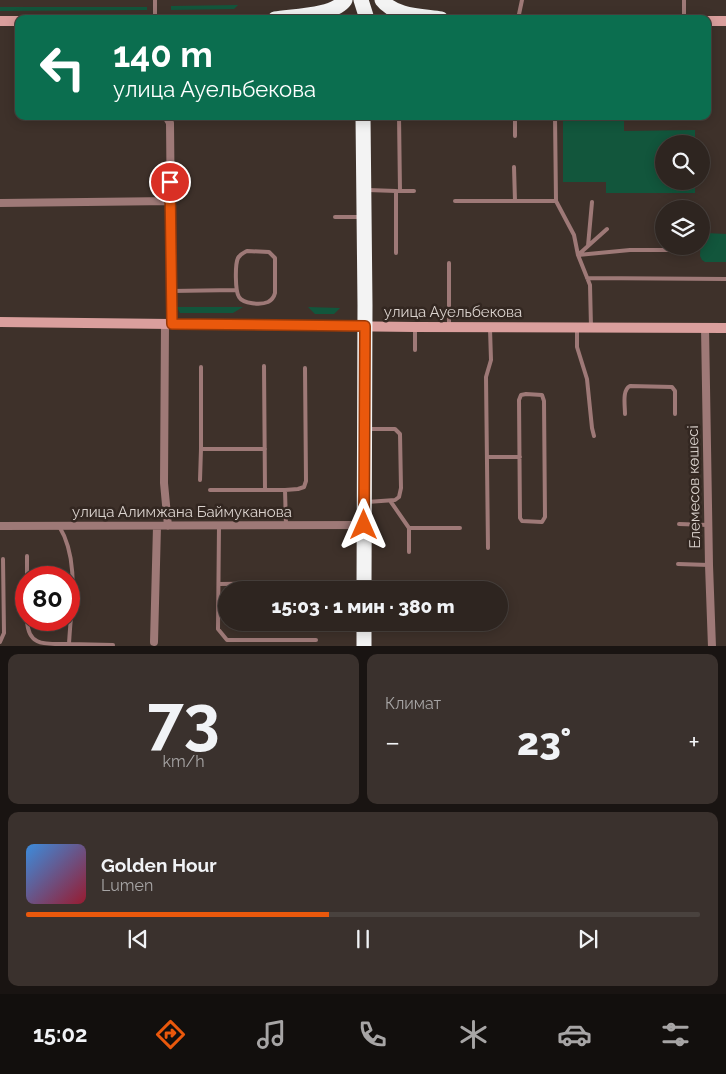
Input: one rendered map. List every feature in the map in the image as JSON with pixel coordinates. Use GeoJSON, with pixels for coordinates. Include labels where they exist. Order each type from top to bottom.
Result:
{"type":"FeatureCollection","features":[{"type":"Feature","properties":{"kind":"highway"},"geometry":{"type":"LineString","coordinates":[[302,15],[330,11],[340,6],[346,0]]}},
{"type":"Feature","properties":{"kind":"highway"},"geometry":{"type":"LineString","coordinates":[[361,0],[367,15]]}},
{"type":"Feature","properties":{"kind":"highway"},"geometry":{"type":"LineString","coordinates":[[369,15],[373,0]]}},
{"type":"Feature","properties":{"kind":"highway"},"geometry":{"type":"LineString","coordinates":[[382,0],[389,8],[398,12],[416,15]]}},
{"type":"Feature","properties":{"kind":"highway"},"geometry":{"type":"LineString","coordinates":[[363,120],[365,326],[364,581]]}},
{"type":"Feature","properties":{"kind":"highway"},"geometry":{"type":"LineString","coordinates":[[364,631],[364,646]]}},
{"type":"Feature","properties":{"kind":"street"},"geometry":{"type":"LineString","coordinates":[[0,21],[15,21]]}},
{"type":"Feature","properties":{"kind":"street"},"geometry":{"type":"LineString","coordinates":[[711,21],[726,21]]}},
{"type":"Feature","properties":{"kind":"street"},"geometry":{"type":"LineString","coordinates":[[168,120],[170,123],[171,291],[164,484],[168,526]]}},
{"type":"Feature","properties":{"kind":"street"},"geometry":{"type":"LineString","coordinates":[[0,202],[171,201]]}},
{"type":"Feature","properties":{"kind":"street","name":"улица Ауельбекова"},"geometry":{"type":"LineString","coordinates":[[0,322],[414,327],[726,328]]}},
{"type":"Feature","properties":{"kind":"street","name":"Елемесов көшесі"},"geometry":{"type":"LineString","coordinates":[[705,327],[708,565],[712,646]]}},
{"type":"Feature","properties":{"kind":"street","name":"улица Алимжана Баймуканова"},"geometry":{"type":"LineString","coordinates":[[0,526],[364,525]]}},
{"type":"Feature","properties":{"kind":"street"},"geometry":{"type":"LineString","coordinates":[[154,642],[157,526]]}},
{"type":"Feature","properties":{"kind":"lane"},"geometry":{"type":"LineString","coordinates":[[155,0],[155,15]]}},
{"type":"Feature","properties":{"kind":"lane"},"geometry":{"type":"LineString","coordinates":[[519,15],[522,0]]}},
{"type":"Feature","properties":{"kind":"lane"},"geometry":{"type":"LineString","coordinates":[[684,0],[684,15]]}},
{"type":"Feature","properties":{"kind":"lane"},"geometry":{"type":"LineString","coordinates":[[396,252],[399,120]]}},
{"type":"Feature","properties":{"kind":"lane"},"geometry":{"type":"LineString","coordinates":[[514,136],[515,120]]}},
{"type":"Feature","properties":{"kind":"lane"},"geometry":{"type":"LineString","coordinates":[[555,120],[556,201],[574,235],[578,255],[590,285],[591,327]]}},
{"type":"Feature","properties":{"kind":"lane"},"geometry":{"type":"LineString","coordinates":[[514,167],[515,201]]}},
{"type":"Feature","properties":{"kind":"lane"},"geometry":{"type":"LineString","coordinates":[[363,190],[414,191]]}},
{"type":"Feature","properties":{"kind":"lane"},"geometry":{"type":"LineString","coordinates":[[455,201],[556,201]]}},
{"type":"Feature","properties":{"kind":"lane"},"geometry":{"type":"LineString","coordinates":[[588,246],[592,202]]}},
{"type":"Feature","properties":{"kind":"lane"},"geometry":{"type":"LineString","coordinates":[[335,217],[363,217]]}},
{"type":"Feature","properties":{"kind":"lane"},"geometry":{"type":"LineString","coordinates":[[578,255],[607,228]]}},
{"type":"Feature","properties":{"kind":"lane"},"geometry":{"type":"LineString","coordinates":[[578,255],[630,250],[655,250]]}},
{"type":"Feature","properties":{"kind":"lane"},"geometry":{"type":"LineString","coordinates":[[265,252],[273,254],[276,261],[276,293],[273,298],[264,303],[250,302],[241,300],[236,290],[237,264],[242,253],[265,252]]}},
{"type":"Feature","properties":{"kind":"lane"},"geometry":{"type":"LineString","coordinates":[[449,263],[449,327]]}},
{"type":"Feature","properties":{"kind":"lane"},"geometry":{"type":"LineString","coordinates":[[587,278],[726,279]]}},
{"type":"Feature","properties":{"kind":"lane"},"geometry":{"type":"LineString","coordinates":[[171,291],[236,290]]}},
{"type":"Feature","properties":{"kind":"lane"},"geometry":{"type":"LineString","coordinates":[[414,327],[415,350]]}},
{"type":"Feature","properties":{"kind":"lane"},"geometry":{"type":"LineString","coordinates":[[488,548],[486,377],[491,360],[490,327]]}},
{"type":"Feature","properties":{"kind":"lane"},"geometry":{"type":"LineString","coordinates":[[577,327],[577,347],[587,379],[594,436]]}},
{"type":"Feature","properties":{"kind":"lane"},"geometry":{"type":"LineString","coordinates":[[264,366],[265,490]]}},
{"type":"Feature","properties":{"kind":"lane"},"geometry":{"type":"LineString","coordinates":[[200,480],[201,367]]}},
{"type":"Feature","properties":{"kind":"lane"},"geometry":{"type":"LineString","coordinates":[[210,490],[301,489],[305,484],[305,368]]}},
{"type":"Feature","properties":{"kind":"lane"},"geometry":{"type":"LineString","coordinates":[[625,414],[625,392],[630,386],[672,387],[675,391],[675,414]]}},
{"type":"Feature","properties":{"kind":"lane"},"geometry":{"type":"LineString","coordinates":[[526,394],[540,394],[544,401],[545,517],[542,522],[525,522],[521,519],[520,457],[520,397],[526,394]]}},
{"type":"Feature","properties":{"kind":"lane"},"geometry":{"type":"LineString","coordinates":[[364,429],[391,428],[400,434],[399,497],[391,502],[364,502]]}},
{"type":"Feature","properties":{"kind":"lane"},"geometry":{"type":"LineString","coordinates":[[201,449],[265,449]]}},
{"type":"Feature","properties":{"kind":"lane"},"geometry":{"type":"LineString","coordinates":[[487,457],[520,457]]}},
{"type":"Feature","properties":{"kind":"lane"},"geometry":{"type":"LineString","coordinates":[[285,490],[286,525]]}},
{"type":"Feature","properties":{"kind":"lane"},"geometry":{"type":"LineString","coordinates":[[391,502],[409,528],[409,552]]}},
{"type":"Feature","properties":{"kind":"lane"},"geometry":{"type":"LineString","coordinates":[[678,524],[708,525]]}},
{"type":"Feature","properties":{"kind":"lane"},"geometry":{"type":"LineString","coordinates":[[59,526],[67,542],[72,562],[69,644]]}},
{"type":"Feature","properties":{"kind":"lane"},"geometry":{"type":"LineString","coordinates":[[219,526],[219,581]]}},
{"type":"Feature","properties":{"kind":"lane"},"geometry":{"type":"LineString","coordinates":[[409,528],[460,528]]}},
{"type":"Feature","properties":{"kind":"lane"},"geometry":{"type":"LineString","coordinates":[[27,556],[27,566]]}},
{"type":"Feature","properties":{"kind":"lane"},"geometry":{"type":"LineString","coordinates":[[0,642],[4,633],[4,559]]}},
{"type":"Feature","properties":{"kind":"lane"},"geometry":{"type":"LineString","coordinates":[[678,564],[708,565]]}},
{"type":"Feature","properties":{"kind":"lane"},"geometry":{"type":"LineString","coordinates":[[28,631],[28,634],[34,641],[40,643],[113,645]]}},
{"type":"Feature","properties":{"kind":"lane"},"geometry":{"type":"LineString","coordinates":[[220,631],[227,640],[316,640]]}},
{"type":"Feature","properties":{"kind":"green space"},"geometry":{"type":"Polygon","coordinates":[[[238,5],[234,9],[171,10],[171,6],[238,5]]]}},
{"type":"Feature","properties":{"kind":"green space"},"geometry":{"type":"Polygon","coordinates":[[[0,7],[147,7],[147,10],[0,11],[0,7]]]}},
{"type":"Feature","properties":{"kind":"green space"},"geometry":{"type":"Polygon","coordinates":[[[563,120],[624,120],[624,131],[695,130],[695,135],[655,135],[655,190],[695,190],[695,193],[606,193],[606,182],[563,182],[563,120]]]}},
{"type":"Feature","properties":{"kind":"green space"},"geometry":{"type":"Polygon","coordinates":[[[710,233],[726,234],[726,262],[705,262],[700,256],[710,255],[710,233]]]}},
{"type":"Feature","properties":{"kind":"green space"},"geometry":{"type":"Polygon","coordinates":[[[177,307],[243,307],[233,313],[180,313],[177,307]]]}},
{"type":"Feature","properties":{"kind":"green space"},"geometry":{"type":"Polygon","coordinates":[[[308,307],[340,308],[334,314],[315,314],[308,307]]]}},
{"type":"Feature","properties":{"kind":"route"},"geometry":{"type":"LineString","coordinates":[[170,182],[172,324],[365,326],[364,525]]}}]}
